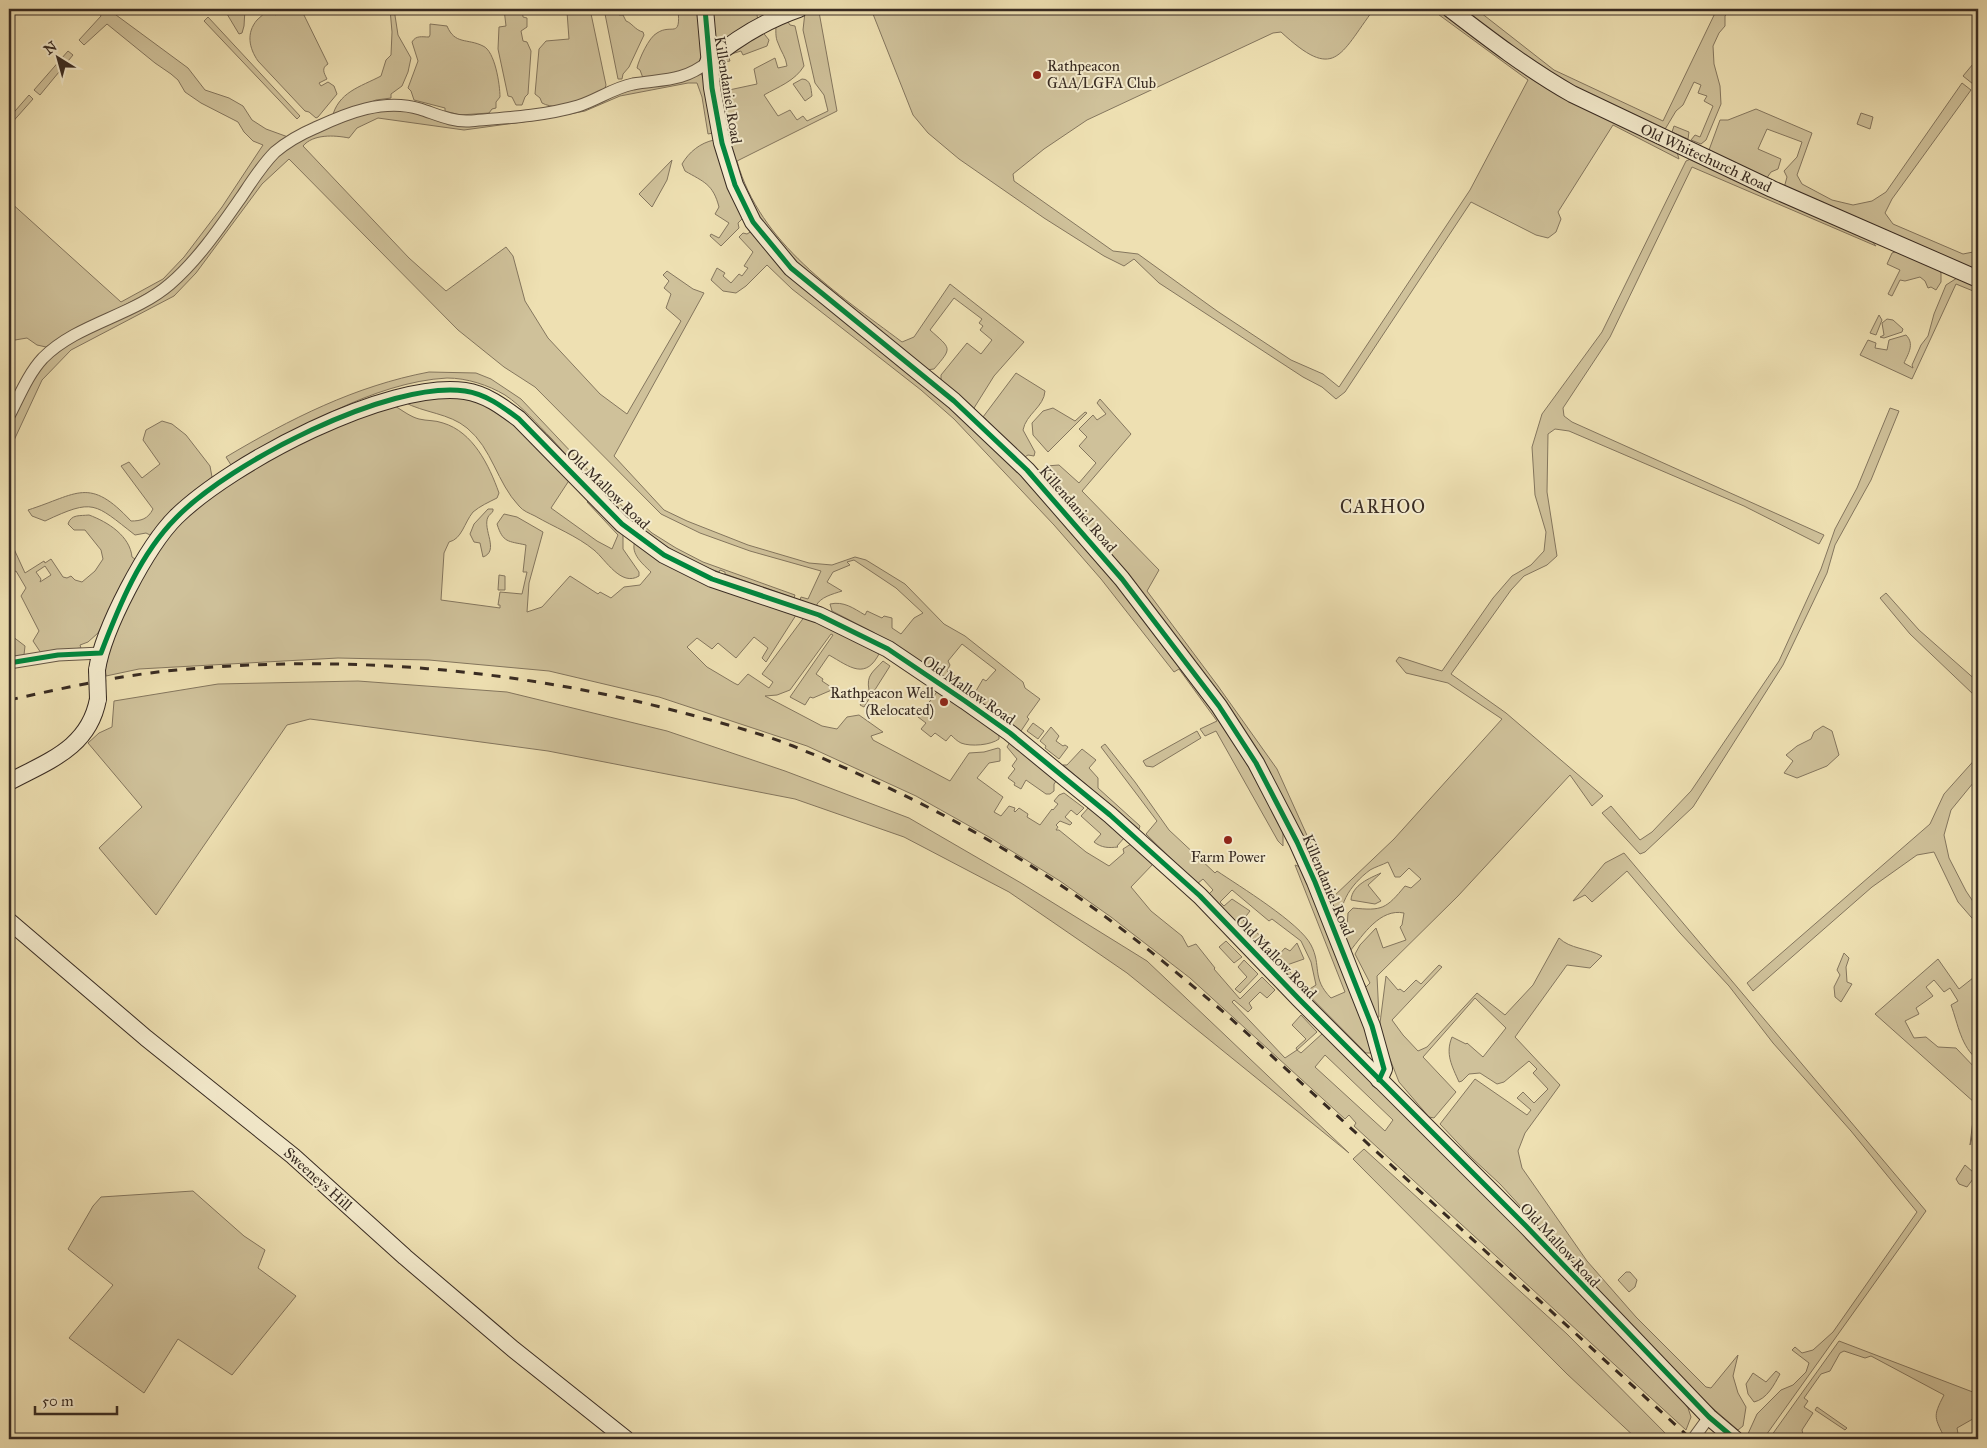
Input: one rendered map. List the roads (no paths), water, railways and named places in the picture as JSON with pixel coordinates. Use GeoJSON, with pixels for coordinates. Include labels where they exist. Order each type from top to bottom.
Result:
{"type":"FeatureCollection","features":[{"type":"Feature","properties":{"kind":"street","name":"Killendaniel Road"},"geometry":{"type":"LineString","coordinates":[[705,9],[708,62],[722,143],[739,194],[753,222],[791,268],[948,396],[1027,470],[1122,579],[1231,724],[1266,781],[1315,882],[1372,1026],[1384,1069],[1379,1080]]}},
{"type":"Feature","properties":{"kind":"street"},"geometry":{"type":"LineString","coordinates":[[9,416],[33,371],[50,352],[64,341],[160,293],[171,284],[209,240],[259,171],[276,152],[315,127],[379,105],[418,108],[439,116],[466,121],[533,114],[581,105],[633,84],[672,80],[693,72],[722,50],[767,23],[800,9]]}},
{"type":"Feature","properties":{"kind":"street","name":"Old Whitechurch Road"},"geometry":{"type":"LineString","coordinates":[[1450,9],[1510,56],[1572,94],[1804,204],[1978,279]]}},
{"type":"Feature","properties":{"kind":"street","name":"Old Mallow Road"},"geometry":{"type":"LineString","coordinates":[[9,782],[61,754],[88,729],[98,698],[97,670],[100,653],[110,628],[136,574],[160,536],[176,517],[220,483],[293,440],[364,408],[396,398],[424,392],[447,390],[467,392],[486,398],[502,406],[519,419],[622,524],[664,555],[712,579],[819,615],[877,643],[965,700],[1010,733],[1110,814],[1176,874],[1526,1226],[1710,1418],[1735,1439]]}},
{"type":"Feature","properties":{"kind":"street"},"geometry":{"type":"LineString","coordinates":[[9,663],[58,655],[100,653]]}},
{"type":"Feature","properties":{"kind":"street","name":"Sweeneys Hill"},"geometry":{"type":"LineString","coordinates":[[9,921],[146,1038],[293,1156],[402,1254],[514,1349],[626,1439]]}},
{"type":"Feature","properties":{"kind":"street"},"geometry":{"type":"LineString","coordinates":[[1693,1439],[1710,1418]]}},
{"type":"Feature","properties":{"kind":"railway"},"geometry":{"type":"LineString","coordinates":[[9,700],[156,672],[240,665],[367,665],[430,669],[556,685],[680,712],[779,741],[853,772],[913,800],[1000,847],[1106,917],[1155,955],[1227,1015],[1691,1439]]}},
{"type":"Feature","properties":{"kind":"place","name":"Rathpeacon GAA/LGFA Club"},"geometry":{"type":"Point","coordinates":[1037,75]}},
{"type":"Feature","properties":{"kind":"place","name":"Rathpeacon Well (Relocated)"},"geometry":{"type":"Point","coordinates":[944,702]}},
{"type":"Feature","properties":{"kind":"place","name":"Farm Power"},"geometry":{"type":"Point","coordinates":[1228,840]}},
{"type":"Feature","properties":{"kind":"district","name":"CARHOO"},"geometry":{"type":"Point","coordinates":[1383,507]}}]}
